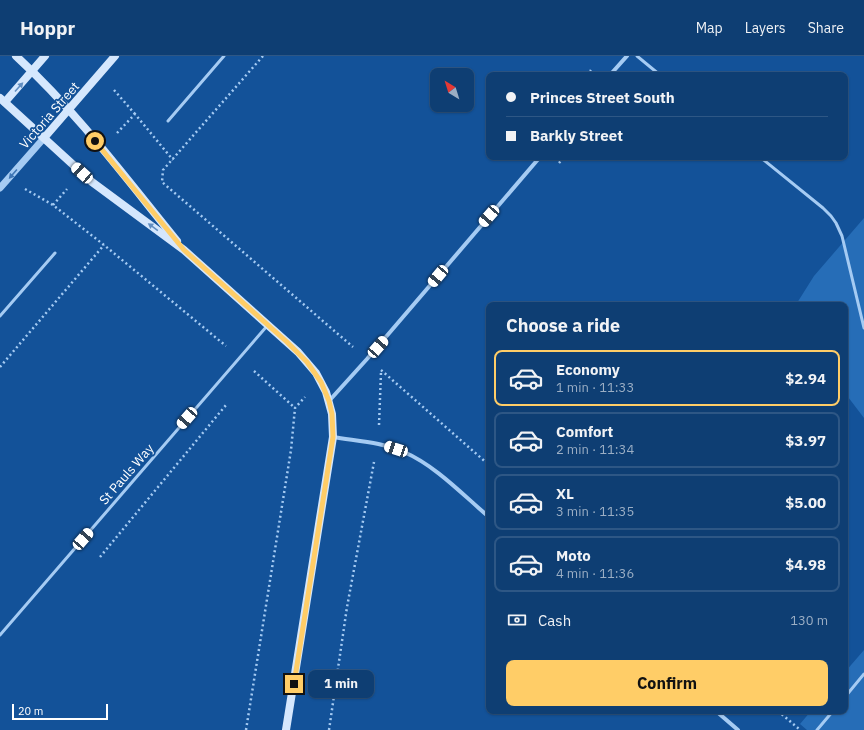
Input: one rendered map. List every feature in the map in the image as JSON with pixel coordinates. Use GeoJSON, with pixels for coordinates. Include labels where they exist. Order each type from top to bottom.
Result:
{"type":"FeatureCollection","features":[{"type":"Feature","properties":{"kind":"main road"},"geometry":{"type":"LineString","coordinates":[[16,56],[69,110],[184,250]]}},
{"type":"Feature","properties":{"kind":"main road"},"geometry":{"type":"LineString","coordinates":[[46,56],[2,103],[44,138],[92,182],[184,250],[287,342],[307,362],[321,382],[329,401],[332,414],[333,437],[286,730]]}},
{"type":"Feature","properties":{"kind":"main road","name":"Victoria Street"},"geometry":{"type":"LineString","coordinates":[[44,138],[115,56]]}},
{"type":"Feature","properties":{"kind":"street"},"geometry":{"type":"LineString","coordinates":[[613,72],[627,56]]}},
{"type":"Feature","properties":{"kind":"street","name":"Victoria Street"},"geometry":{"type":"LineString","coordinates":[[0,188],[44,138]]}},
{"type":"Feature","properties":{"kind":"street"},"geometry":{"type":"LineString","coordinates":[[329,401],[367,359],[537,160]]}},
{"type":"Feature","properties":{"kind":"street"},"geometry":{"type":"LineString","coordinates":[[333,437],[377,444],[404,452],[426,464],[486,514]]}},
{"type":"Feature","properties":{"kind":"street"},"geometry":{"type":"LineString","coordinates":[[719,714],[738,730]]}},
{"type":"Feature","properties":{"kind":"lane"},"geometry":{"type":"LineString","coordinates":[[168,121],[224,56]]}},
{"type":"Feature","properties":{"kind":"lane"},"geometry":{"type":"LineString","coordinates":[[637,56],[656,72]]}},
{"type":"Feature","properties":{"kind":"lane"},"geometry":{"type":"LineString","coordinates":[[764,160],[823,208],[836,223],[844,244],[864,328]]}},
{"type":"Feature","properties":{"kind":"lane"},"geometry":{"type":"LineString","coordinates":[[0,316],[55,253]]}},
{"type":"Feature","properties":{"kind":"lane","name":"St Pauls Way"},"geometry":{"type":"LineString","coordinates":[[0,635],[268,325]]}},
{"type":"Feature","properties":{"kind":"lane"},"geometry":{"type":"LineString","coordinates":[[848,693],[864,674]]}},
{"type":"Feature","properties":{"kind":"lane"},"geometry":{"type":"LineString","coordinates":[[817,730],[830,714]]}},
{"type":"Feature","properties":{"kind":"path"},"geometry":{"type":"LineString","coordinates":[[263,56],[163,170],[162,182],[354,348]]}},
{"type":"Feature","properties":{"kind":"path"},"geometry":{"type":"LineString","coordinates":[[11,176],[27,190],[53,205],[104,245],[230,349]]}},
{"type":"Feature","properties":{"kind":"path"},"geometry":{"type":"LineString","coordinates":[[0,367],[104,245]]}},
{"type":"Feature","properties":{"kind":"path"},"geometry":{"type":"LineString","coordinates":[[329,730],[347,607],[377,444],[380,421],[381,370],[486,462]]}},
{"type":"Feature","properties":{"kind":"path"},"geometry":{"type":"LineString","coordinates":[[246,730],[291,450],[295,408],[254,371],[249,377]]}},
{"type":"Feature","properties":{"kind":"path"},"geometry":{"type":"LineString","coordinates":[[100,557],[229,401]]}},
{"type":"Feature","properties":{"kind":"path"},"geometry":{"type":"LineString","coordinates":[[782,714],[801,730]]}},
{"type":"Feature","properties":{"kind":"shaded area"},"geometry":{"type":"Polygon","coordinates":[[[864,218],[864,418],[848,397],[848,302],[798,302],[814,276],[864,218]]]}},
{"type":"Feature","properties":{"kind":"shaded area"},"geometry":{"type":"Polygon","coordinates":[[[864,650],[864,730],[807,730],[800,724],[808,714],[848,714],[848,669],[864,650]]]}},
{"type":"Feature","properties":{"kind":"route"},"geometry":{"type":"LineString","coordinates":[[95,141],[184,250],[298,352],[316,373],[326,392],[332,414],[333,437],[294,684]]}}]}
